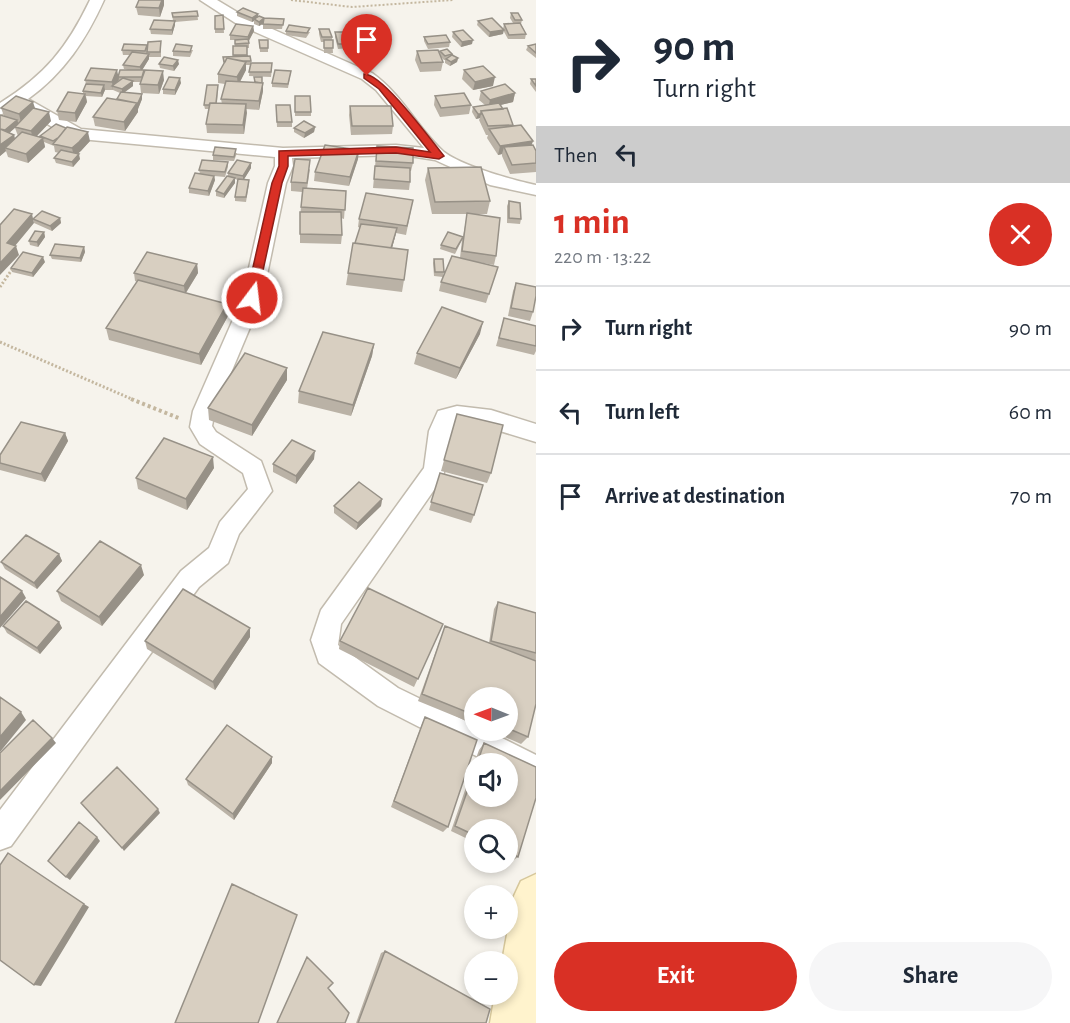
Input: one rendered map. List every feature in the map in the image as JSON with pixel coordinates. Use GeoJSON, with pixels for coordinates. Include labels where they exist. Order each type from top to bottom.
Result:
{"type":"FeatureCollection","features":[{"type":"Feature","properties":{"kind":"main road"},"geometry":{"type":"LineString","coordinates":[[513,1023],[536,896]]}},
{"type":"Feature","properties":{"kind":"street"},"geometry":{"type":"LineString","coordinates":[[0,110],[19,99],[55,70],[77,44],[97,0]]}},
{"type":"Feature","properties":{"kind":"street"},"geometry":{"type":"LineString","coordinates":[[207,0],[242,21],[367,76],[382,87],[439,156]]}},
{"type":"Feature","properties":{"kind":"street"},"geometry":{"type":"LineString","coordinates":[[19,99],[70,131],[80,134],[283,153],[396,150],[439,156],[496,181],[536,190]]}},
{"type":"Feature","properties":{"kind":"street"},"geometry":{"type":"LineString","coordinates":[[0,835],[190,579],[219,555],[230,530],[260,491],[253,468],[208,438],[201,427],[204,411],[252,298],[277,183],[284,166],[283,153]]}},
{"type":"Feature","properties":{"kind":"street"},"geometry":{"type":"LineString","coordinates":[[536,433],[481,417],[457,413],[446,417],[440,431],[435,470],[330,618],[324,633],[324,646],[328,654],[388,697],[536,770]]}},
{"type":"Feature","properties":{"kind":"path"},"geometry":{"type":"LineString","coordinates":[[291,0],[321,6],[357,8],[453,0]]}},
{"type":"Feature","properties":{"kind":"path"},"geometry":{"type":"LineString","coordinates":[[0,287],[19,260]]}},
{"type":"Feature","properties":{"kind":"path"},"geometry":{"type":"LineString","coordinates":[[0,342],[75,376],[201,427]]}},
{"type":"Feature","properties":{"kind":"building"},"geometry":{"type":"Polygon","coordinates":[[[139,0],[162,0],[159,8],[136,7],[139,0]]]}},
{"type":"Feature","properties":{"kind":"building"},"geometry":{"type":"Polygon","coordinates":[[[243,8],[258,14],[252,18],[237,12],[243,8]]]}},
{"type":"Feature","properties":{"kind":"building"},"geometry":{"type":"Polygon","coordinates":[[[197,11],[198,16],[173,17],[172,13],[197,11]]]}},
{"type":"Feature","properties":{"kind":"building"},"geometry":{"type":"Polygon","coordinates":[[[511,13],[518,13],[522,20],[515,20],[511,13]]]}},
{"type":"Feature","properties":{"kind":"building"},"geometry":{"type":"Polygon","coordinates":[[[223,15],[224,29],[215,29],[215,16],[223,15]]]}},
{"type":"Feature","properties":{"kind":"building"},"geometry":{"type":"Polygon","coordinates":[[[259,16],[264,18],[259,22],[254,19],[259,16]]]}},
{"type":"Feature","properties":{"kind":"building"},"geometry":{"type":"Polygon","coordinates":[[[264,18],[284,19],[283,25],[263,24],[264,18]]]}},
{"type":"Feature","properties":{"kind":"building"},"geometry":{"type":"Polygon","coordinates":[[[492,18],[504,30],[490,32],[478,21],[492,18]]]}},
{"type":"Feature","properties":{"kind":"building"},"geometry":{"type":"Polygon","coordinates":[[[154,20],[175,21],[172,30],[150,29],[154,20]]]}},
{"type":"Feature","properties":{"kind":"building"},"geometry":{"type":"Polygon","coordinates":[[[357,23],[361,28],[351,30],[347,25],[357,23]]]}},
{"type":"Feature","properties":{"kind":"building"},"geometry":{"type":"Polygon","coordinates":[[[520,23],[526,34],[509,35],[504,24],[520,23]]]}},
{"type":"Feature","properties":{"kind":"building"},"geometry":{"type":"Polygon","coordinates":[[[236,24],[253,26],[248,37],[230,35],[236,24]]]}},
{"type":"Feature","properties":{"kind":"building"},"geometry":{"type":"Polygon","coordinates":[[[289,25],[310,28],[307,33],[286,31],[289,25]]]}},
{"type":"Feature","properties":{"kind":"building"},"geometry":{"type":"Polygon","coordinates":[[[319,29],[329,29],[332,37],[322,37],[319,29]]]}},
{"type":"Feature","properties":{"kind":"building"},"geometry":{"type":"Polygon","coordinates":[[[463,30],[473,40],[462,42],[453,32],[463,30]]]}},
{"type":"Feature","properties":{"kind":"building"},"geometry":{"type":"Polygon","coordinates":[[[335,32],[348,32],[351,44],[338,44],[335,32]]]}},
{"type":"Feature","properties":{"kind":"building"},"geometry":{"type":"Polygon","coordinates":[[[446,35],[450,42],[428,44],[424,37],[446,35]]]}},
{"type":"Feature","properties":{"kind":"building"},"geometry":{"type":"Polygon","coordinates":[[[386,37],[389,45],[374,46],[370,38],[386,37]]]}},
{"type":"Feature","properties":{"kind":"building"},"geometry":{"type":"Polygon","coordinates":[[[248,39],[249,43],[235,44],[235,40],[248,39]]]}},
{"type":"Feature","properties":{"kind":"building"},"geometry":{"type":"Polygon","coordinates":[[[259,40],[268,40],[268,48],[260,48],[259,40]]]}},
{"type":"Feature","properties":{"kind":"building"},"geometry":{"type":"Polygon","coordinates":[[[324,40],[333,40],[333,48],[324,48],[324,40]]]}},
{"type":"Feature","properties":{"kind":"building"},"geometry":{"type":"Polygon","coordinates":[[[161,41],[160,52],[147,52],[148,42],[161,41]]]}},
{"type":"Feature","properties":{"kind":"building"},"geometry":{"type":"Polygon","coordinates":[[[124,44],[147,45],[145,51],[122,50],[124,44]]]}},
{"type":"Feature","properties":{"kind":"building"},"geometry":{"type":"Polygon","coordinates":[[[176,44],[192,46],[190,52],[173,51],[176,44]]]}},
{"type":"Feature","properties":{"kind":"building"},"geometry":{"type":"Polygon","coordinates":[[[536,44],[536,53],[528,46],[536,44]]]}},
{"type":"Feature","properties":{"kind":"building"},"geometry":{"type":"Polygon","coordinates":[[[233,46],[247,46],[247,55],[233,55],[233,46]]]}},
{"type":"Feature","properties":{"kind":"building"},"geometry":{"type":"Polygon","coordinates":[[[447,49],[452,54],[445,56],[440,51],[447,49]]]}},
{"type":"Feature","properties":{"kind":"building"},"geometry":{"type":"Polygon","coordinates":[[[438,50],[443,62],[421,63],[417,51],[438,50]]]}},
{"type":"Feature","properties":{"kind":"building"},"geometry":{"type":"Polygon","coordinates":[[[132,52],[149,54],[140,67],[123,65],[132,52]]]}},
{"type":"Feature","properties":{"kind":"building"},"geometry":{"type":"Polygon","coordinates":[[[452,55],[458,58],[451,62],[446,59],[452,55]]]}},
{"type":"Feature","properties":{"kind":"building"},"geometry":{"type":"Polygon","coordinates":[[[250,56],[251,61],[227,58],[224,62],[223,57],[250,56]]]}},
{"type":"Feature","properties":{"kind":"building"},"geometry":{"type":"Polygon","coordinates":[[[164,57],[178,60],[173,66],[159,64],[164,57]]]}},
{"type":"Feature","properties":{"kind":"building"},"geometry":{"type":"Polygon","coordinates":[[[227,58],[246,62],[237,77],[218,74],[227,58]]]}},
{"type":"Feature","properties":{"kind":"building"},"geometry":{"type":"Polygon","coordinates":[[[251,63],[272,63],[271,72],[249,72],[251,63]]]}},
{"type":"Feature","properties":{"kind":"building"},"geometry":{"type":"Polygon","coordinates":[[[483,66],[495,77],[475,82],[464,70],[483,66]]]}},
{"type":"Feature","properties":{"kind":"building"},"geometry":{"type":"Polygon","coordinates":[[[91,68],[117,70],[112,82],[85,80],[91,68]]]}},
{"type":"Feature","properties":{"kind":"building"},"geometry":{"type":"Polygon","coordinates":[[[120,70],[144,70],[142,77],[118,77],[120,70]]]}},
{"type":"Feature","properties":{"kind":"building"},"geometry":{"type":"Polygon","coordinates":[[[145,70],[163,71],[158,85],[140,84],[145,70]]]}},
{"type":"Feature","properties":{"kind":"building"},"geometry":{"type":"Polygon","coordinates":[[[275,70],[291,71],[288,84],[272,83],[275,70]]]}},
{"type":"Feature","properties":{"kind":"building"},"geometry":{"type":"Polygon","coordinates":[[[169,77],[180,78],[175,90],[163,89],[169,77]]]}},
{"type":"Feature","properties":{"kind":"building"},"geometry":{"type":"Polygon","coordinates":[[[254,77],[262,77],[262,83],[255,82],[254,77]]]}},
{"type":"Feature","properties":{"kind":"building"},"geometry":{"type":"Polygon","coordinates":[[[123,78],[133,81],[122,89],[112,86],[123,78]]]}},
{"type":"Feature","properties":{"kind":"building"},"geometry":{"type":"Polygon","coordinates":[[[226,81],[263,83],[259,101],[221,99],[226,81]]]}},
{"type":"Feature","properties":{"kind":"building"},"geometry":{"type":"Polygon","coordinates":[[[86,84],[104,85],[101,93],[83,91],[86,84]]]}},
{"type":"Feature","properties":{"kind":"building"},"geometry":{"type":"Polygon","coordinates":[[[505,84],[515,93],[490,100],[481,91],[505,84]]]}},
{"type":"Feature","properties":{"kind":"building"},"geometry":{"type":"Polygon","coordinates":[[[207,85],[218,85],[216,103],[204,105],[207,85]]]}},
{"type":"Feature","properties":{"kind":"building"},"geometry":{"type":"Polygon","coordinates":[[[68,92],[85,94],[75,113],[57,111],[68,92]]]}},
{"type":"Feature","properties":{"kind":"building"},"geometry":{"type":"Polygon","coordinates":[[[121,92],[142,94],[137,105],[137,103],[117,99],[121,92]]]}},
{"type":"Feature","properties":{"kind":"building"},"geometry":{"type":"Polygon","coordinates":[[[464,93],[471,105],[441,108],[435,96],[464,93]]]}},
{"type":"Feature","properties":{"kind":"building"},"geometry":{"type":"Polygon","coordinates":[[[16,96],[33,102],[19,114],[1,108],[16,96]]]}},
{"type":"Feature","properties":{"kind":"building"},"geometry":{"type":"Polygon","coordinates":[[[295,96],[310,96],[311,112],[295,112],[295,96]]]}},
{"type":"Feature","properties":{"kind":"building"},"geometry":{"type":"Polygon","coordinates":[[[107,98],[137,103],[124,122],[93,117],[107,98]]]}},
{"type":"Feature","properties":{"kind":"building"},"geometry":{"type":"Polygon","coordinates":[[[210,103],[246,104],[243,125],[206,124],[210,103]]]}},
{"type":"Feature","properties":{"kind":"building"},"geometry":{"type":"Polygon","coordinates":[[[499,103],[503,109],[481,111],[481,114],[478,114],[473,107],[499,103]]]}},
{"type":"Feature","properties":{"kind":"building"},"geometry":{"type":"Polygon","coordinates":[[[276,105],[290,105],[292,122],[277,122],[276,105]]]}},
{"type":"Feature","properties":{"kind":"building"},"geometry":{"type":"Polygon","coordinates":[[[350,106],[391,106],[393,126],[352,126],[350,106]]]}},
{"type":"Feature","properties":{"kind":"building"},"geometry":{"type":"Polygon","coordinates":[[[33,108],[49,112],[31,131],[15,127],[33,108]]]}},
{"type":"Feature","properties":{"kind":"building"},"geometry":{"type":"Polygon","coordinates":[[[507,108],[513,125],[488,126],[481,111],[507,108]]]}},
{"type":"Feature","properties":{"kind":"building"},"geometry":{"type":"Polygon","coordinates":[[[0,115],[17,120],[5,130],[0,129],[0,115]]]}},
{"type":"Feature","properties":{"kind":"building"},"geometry":{"type":"Polygon","coordinates":[[[304,121],[315,127],[305,133],[294,128],[304,121]]]}},
{"type":"Feature","properties":{"kind":"building"},"geometry":{"type":"Polygon","coordinates":[[[56,124],[66,128],[59,137],[53,141],[40,136],[56,124]]]}},
{"type":"Feature","properties":{"kind":"building"},"geometry":{"type":"Polygon","coordinates":[[[521,125],[533,141],[500,146],[489,129],[521,125]]]}},
{"type":"Feature","properties":{"kind":"building"},"geometry":{"type":"Polygon","coordinates":[[[67,127],[88,132],[72,148],[53,144],[67,127]]]}},
{"type":"Feature","properties":{"kind":"building"},"geometry":{"type":"Polygon","coordinates":[[[0,129],[14,135],[0,145],[0,129]]]}},
{"type":"Feature","properties":{"kind":"building"},"geometry":{"type":"Polygon","coordinates":[[[22,132],[43,138],[26,154],[5,148],[22,132]]]}},
{"type":"Feature","properties":{"kind":"building"},"geometry":{"type":"Polygon","coordinates":[[[325,145],[359,150],[350,177],[315,172],[325,145]]]}},
{"type":"Feature","properties":{"kind":"building"},"geometry":{"type":"Polygon","coordinates":[[[533,145],[536,151],[536,163],[512,165],[504,147],[533,145]]]}},
{"type":"Feature","properties":{"kind":"building"},"geometry":{"type":"Polygon","coordinates":[[[377,146],[413,148],[413,163],[376,161],[377,146]]]}},
{"type":"Feature","properties":{"kind":"building"},"geometry":{"type":"Polygon","coordinates":[[[215,147],[236,149],[234,157],[213,155],[215,147]]]}},
{"type":"Feature","properties":{"kind":"building"},"geometry":{"type":"Polygon","coordinates":[[[61,150],[79,154],[72,162],[54,158],[61,150]]]}},
{"type":"Feature","properties":{"kind":"building"},"geometry":{"type":"Polygon","coordinates":[[[295,159],[310,160],[307,183],[291,182],[295,159]]]}},
{"type":"Feature","properties":{"kind":"building"},"geometry":{"type":"Polygon","coordinates":[[[202,160],[228,162],[225,172],[199,170],[202,160]]]}},
{"type":"Feature","properties":{"kind":"building"},"geometry":{"type":"Polygon","coordinates":[[[237,160],[251,163],[243,176],[228,173],[237,160]]]}},
{"type":"Feature","properties":{"kind":"building"},"geometry":{"type":"Polygon","coordinates":[[[375,166],[410,168],[410,182],[374,179],[375,166]]]}},
{"type":"Feature","properties":{"kind":"building"},"geometry":{"type":"Polygon","coordinates":[[[481,167],[490,201],[435,202],[428,168],[481,167]]]}},
{"type":"Feature","properties":{"kind":"building"},"geometry":{"type":"Polygon","coordinates":[[[195,173],[214,176],[208,191],[189,188],[195,173]]]}},
{"type":"Feature","properties":{"kind":"building"},"geometry":{"type":"Polygon","coordinates":[[[227,176],[235,178],[224,194],[216,191],[227,176]]]}},
{"type":"Feature","properties":{"kind":"building"},"geometry":{"type":"Polygon","coordinates":[[[238,179],[249,180],[246,197],[235,197],[238,179]]]}},
{"type":"Feature","properties":{"kind":"building"},"geometry":{"type":"Polygon","coordinates":[[[303,188],[346,191],[345,210],[301,207],[303,188]]]}},
{"type":"Feature","properties":{"kind":"building"},"geometry":{"type":"Polygon","coordinates":[[[366,193],[413,200],[407,226],[359,219],[366,193]]]}},
{"type":"Feature","properties":{"kind":"building"},"geometry":{"type":"Polygon","coordinates":[[[509,201],[520,203],[521,219],[509,218],[509,201]]]}},
{"type":"Feature","properties":{"kind":"building"},"geometry":{"type":"Polygon","coordinates":[[[14,209],[32,214],[7,243],[16,246],[0,263],[0,225],[14,209]]]}},
{"type":"Feature","properties":{"kind":"building"},"geometry":{"type":"Polygon","coordinates":[[[42,211],[60,218],[50,226],[33,219],[42,211]]]}},
{"type":"Feature","properties":{"kind":"building"},"geometry":{"type":"Polygon","coordinates":[[[300,212],[341,212],[342,235],[300,234],[300,212]]]}},
{"type":"Feature","properties":{"kind":"building"},"geometry":{"type":"Polygon","coordinates":[[[467,213],[500,218],[496,256],[462,251],[467,213]]]}},
{"type":"Feature","properties":{"kind":"building"},"geometry":{"type":"Polygon","coordinates":[[[361,224],[397,228],[391,248],[355,243],[361,224]]]}},
{"type":"Feature","properties":{"kind":"building"},"geometry":{"type":"Polygon","coordinates":[[[35,231],[44,232],[37,242],[29,241],[35,231]]]}},
{"type":"Feature","properties":{"kind":"building"},"geometry":{"type":"Polygon","coordinates":[[[448,232],[463,237],[456,249],[441,245],[448,232]]]}},
{"type":"Feature","properties":{"kind":"building"},"geometry":{"type":"Polygon","coordinates":[[[353,243],[408,250],[404,280],[348,273],[353,243]]]}},
{"type":"Feature","properties":{"kind":"building"},"geometry":{"type":"Polygon","coordinates":[[[55,244],[84,247],[80,258],[50,255],[55,244]]]}},
{"type":"Feature","properties":{"kind":"building"},"geometry":{"type":"Polygon","coordinates":[[[23,252],[43,257],[32,273],[11,268],[23,252]]]}},
{"type":"Feature","properties":{"kind":"building"},"geometry":{"type":"Polygon","coordinates":[[[147,252],[197,264],[184,286],[134,273],[147,252]]]}},
{"type":"Feature","properties":{"kind":"building"},"geometry":{"type":"Polygon","coordinates":[[[452,256],[498,267],[489,294],[441,282],[452,256]]]}},
{"type":"Feature","properties":{"kind":"building"},"geometry":{"type":"Polygon","coordinates":[[[434,259],[443,259],[444,272],[435,272],[434,259]]]}},
{"type":"Feature","properties":{"kind":"building"},"geometry":{"type":"Polygon","coordinates":[[[138,280],[227,304],[199,354],[106,328],[138,280]]]}},
{"type":"Feature","properties":{"kind":"building"},"geometry":{"type":"Polygon","coordinates":[[[516,283],[536,287],[533,312],[511,308],[516,283]]]}},
{"type":"Feature","properties":{"kind":"building"},"geometry":{"type":"Polygon","coordinates":[[[442,307],[483,322],[460,368],[417,353],[442,307]]]}},
{"type":"Feature","properties":{"kind":"building"},"geometry":{"type":"Polygon","coordinates":[[[504,318],[536,326],[536,346],[499,338],[504,318]]]}},
{"type":"Feature","properties":{"kind":"building"},"geometry":{"type":"Polygon","coordinates":[[[323,332],[374,344],[353,405],[299,391],[323,332]]]}},
{"type":"Feature","properties":{"kind":"building"},"geometry":{"type":"Polygon","coordinates":[[[245,353],[287,368],[252,425],[208,408],[245,353]]]}},
{"type":"Feature","properties":{"kind":"building"},"geometry":{"type":"Polygon","coordinates":[[[457,414],[503,425],[491,473],[444,460],[457,414]]]}},
{"type":"Feature","properties":{"kind":"building"},"geometry":{"type":"Polygon","coordinates":[[[21,422],[65,433],[41,474],[0,463],[0,455],[21,422]]]}},
{"type":"Feature","properties":{"kind":"building"},"geometry":{"type":"Polygon","coordinates":[[[164,438],[213,457],[186,499],[136,478],[164,438]]]}},
{"type":"Feature","properties":{"kind":"building"},"geometry":{"type":"Polygon","coordinates":[[[292,440],[315,451],[296,476],[273,464],[292,440]]]}},
{"type":"Feature","properties":{"kind":"building"},"geometry":{"type":"Polygon","coordinates":[[[440,473],[483,485],[474,515],[431,502],[440,473]]]}},
{"type":"Feature","properties":{"kind":"building"},"geometry":{"type":"Polygon","coordinates":[[[359,482],[382,499],[358,523],[334,506],[359,482]]]}},
{"type":"Feature","properties":{"kind":"building"},"geometry":{"type":"Polygon","coordinates":[[[26,535],[59,554],[34,583],[1,562],[26,535]]]}},
{"type":"Feature","properties":{"kind":"building"},"geometry":{"type":"Polygon","coordinates":[[[100,541],[141,565],[99,617],[57,591],[100,541]]]}},
{"type":"Feature","properties":{"kind":"building"},"geometry":{"type":"Polygon","coordinates":[[[0,577],[22,591],[0,617],[0,577]]]}},
{"type":"Feature","properties":{"kind":"building"},"geometry":{"type":"Polygon","coordinates":[[[368,588],[443,624],[418,679],[340,641],[368,588]]]}},
{"type":"Feature","properties":{"kind":"building"},"geometry":{"type":"Polygon","coordinates":[[[183,589],[250,628],[213,682],[145,641],[183,589]]]}},
{"type":"Feature","properties":{"kind":"building"},"geometry":{"type":"Polygon","coordinates":[[[26,601],[59,622],[37,648],[3,626],[26,601]]]}},
{"type":"Feature","properties":{"kind":"building"},"geometry":{"type":"Polygon","coordinates":[[[498,602],[536,613],[536,653],[491,641],[498,602]]]}},
{"type":"Feature","properties":{"kind":"building"},"geometry":{"type":"Polygon","coordinates":[[[445,626],[536,661],[536,704],[528,737],[518,733],[518,687],[464,687],[464,711],[422,694],[445,626]]]}},
{"type":"Feature","properties":{"kind":"building"},"geometry":{"type":"Polygon","coordinates":[[[0,697],[21,712],[0,737],[0,697]]]}},
{"type":"Feature","properties":{"kind":"building"},"geometry":{"type":"Polygon","coordinates":[[[425,717],[464,734],[464,741],[477,741],[473,753],[464,753],[464,779],[448,827],[394,801],[425,717]]]}},
{"type":"Feature","properties":{"kind":"building"},"geometry":{"type":"Polygon","coordinates":[[[33,720],[52,738],[0,791],[0,753],[33,720]]]}},
{"type":"Feature","properties":{"kind":"building"},"geometry":{"type":"Polygon","coordinates":[[[227,725],[272,757],[233,814],[186,779],[227,725]]]}},
{"type":"Feature","properties":{"kind":"building"},"geometry":{"type":"Polygon","coordinates":[[[484,743],[506,753],[481,753],[484,743]]]}},
{"type":"Feature","properties":{"kind":"building"},"geometry":{"type":"Polygon","coordinates":[[[518,759],[536,767],[536,798],[518,857],[518,819],[464,819],[464,830],[455,826],[464,800],[464,807],[518,807],[518,759]]]}},
{"type":"Feature","properties":{"kind":"building"},"geometry":{"type":"Polygon","coordinates":[[[117,767],[158,809],[122,848],[81,803],[117,767]]]}},
{"type":"Feature","properties":{"kind":"building"},"geometry":{"type":"Polygon","coordinates":[[[79,822],[97,837],[66,877],[48,861],[79,822]]]}},
{"type":"Feature","properties":{"kind":"building"},"geometry":{"type":"Polygon","coordinates":[[[8,853],[84,904],[34,985],[0,960],[0,865],[8,853]]]}},
{"type":"Feature","properties":{"kind":"building"},"geometry":{"type":"Polygon","coordinates":[[[232,884],[297,915],[258,1023],[175,1023],[232,884]]]}},
{"type":"Feature","properties":{"kind":"building"},"geometry":{"type":"Polygon","coordinates":[[[385,951],[464,995],[464,1005],[483,1005],[490,1009],[486,1023],[358,1023],[385,951]]]}},
{"type":"Feature","properties":{"kind":"building"},"geometry":{"type":"Polygon","coordinates":[[[307,957],[333,983],[328,988],[349,1013],[345,1023],[277,1023],[307,957]]]}},
{"type":"Feature","properties":{"kind":"route"},"geometry":{"type":"LineString","coordinates":[[252,298],[260,272],[277,183],[284,166],[283,153],[396,150],[439,156],[382,87],[367,76]]}}]}
